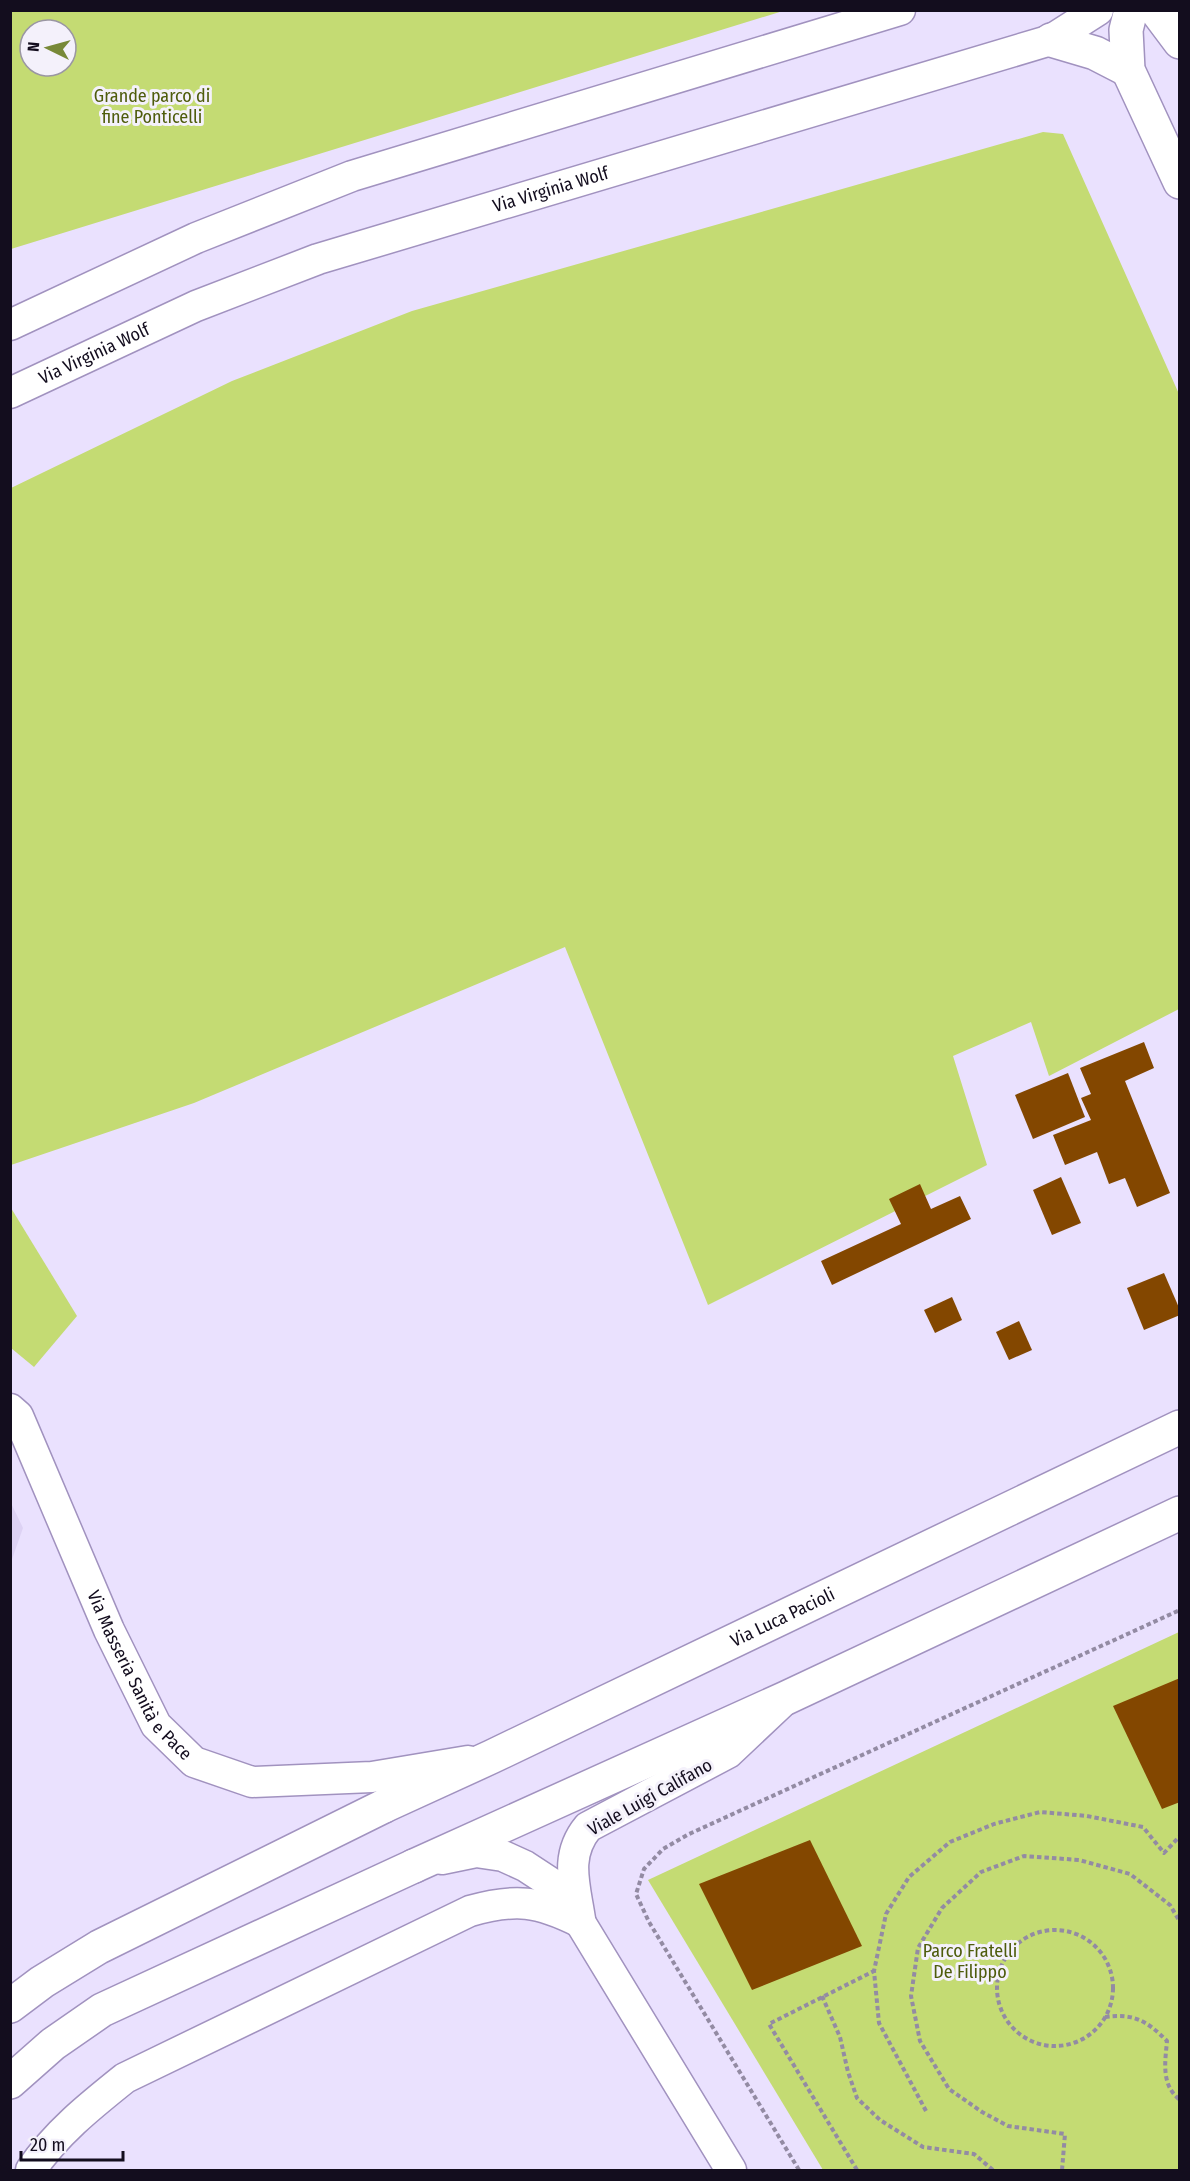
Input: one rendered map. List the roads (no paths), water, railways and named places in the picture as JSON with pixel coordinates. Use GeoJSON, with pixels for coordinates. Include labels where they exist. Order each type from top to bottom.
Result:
{"type":"FeatureCollection","features":[{"type":"Feature","properties":{"kind":"main road"},"geometry":{"type":"LineString","coordinates":[[1131,10],[1126,30],[1128,70],[1179,182]]}},
{"type":"Feature","properties":{"kind":"main road"},"geometry":{"type":"LineString","coordinates":[[1156,10],[1179,42]]}},
{"type":"Feature","properties":{"kind":"main road"},"geometry":{"type":"LineString","coordinates":[[1051,40],[1095,53],[1128,70]]}},
{"type":"Feature","properties":{"kind":"main road","name":"Via Luca Pacioli"},"geometry":{"type":"LineString","coordinates":[[10,2006],[42,1982],[99,1947],[384,1806],[491,1757],[1179,1427]]}},
{"type":"Feature","properties":{"kind":"main road"},"geometry":{"type":"LineString","coordinates":[[10,2082],[53,2044],[102,2010],[786,1698],[1179,1513]]}},
{"type":"Feature","properties":{"kind":"street"},"geometry":{"type":"LineString","coordinates":[[10,325],[196,238],[352,176],[900,10]]}},
{"type":"Feature","properties":{"kind":"street","name":"Via Virginia Wolf"},"geometry":{"type":"LineString","coordinates":[[10,393],[196,306],[318,259],[1051,40],[1098,10]]}},
{"type":"Feature","properties":{"kind":"street","name":"Via Masseria Sanità e Pace"},"geometry":{"type":"LineString","coordinates":[[10,1409],[18,1416],[109,1630],[156,1725],[194,1762],[252,1782],[372,1777],[491,1757]]}},
{"type":"Feature","properties":{"kind":"street","name":"Viale Luigi Califano"},"geometry":{"type":"LineString","coordinates":[[580,1922],[572,1863],[578,1839],[588,1827],[728,1754],[786,1698]]}},
{"type":"Feature","properties":{"kind":"street","name":"Viale Luigi Califano"},"geometry":{"type":"LineString","coordinates":[[414,1866],[476,1852],[503,1856],[525,1866],[551,1883],[580,1922],[730,2170]]}},
{"type":"Feature","properties":{"kind":"street"},"geometry":{"type":"LineString","coordinates":[[31,2170],[45,2149],[84,2110],[125,2078],[470,1911],[506,1904],[529,1903],[554,1909],[580,1922]]}},
{"type":"Feature","properties":{"kind":"park label","name":"Grande parco di fine Ponticelli"},"geometry":{"type":"Point","coordinates":[152,106]}},
{"type":"Feature","properties":{"kind":"park label","name":"Parco Fratelli De Filippo"},"geometry":{"type":"Point","coordinates":[970,1961]}}]}
